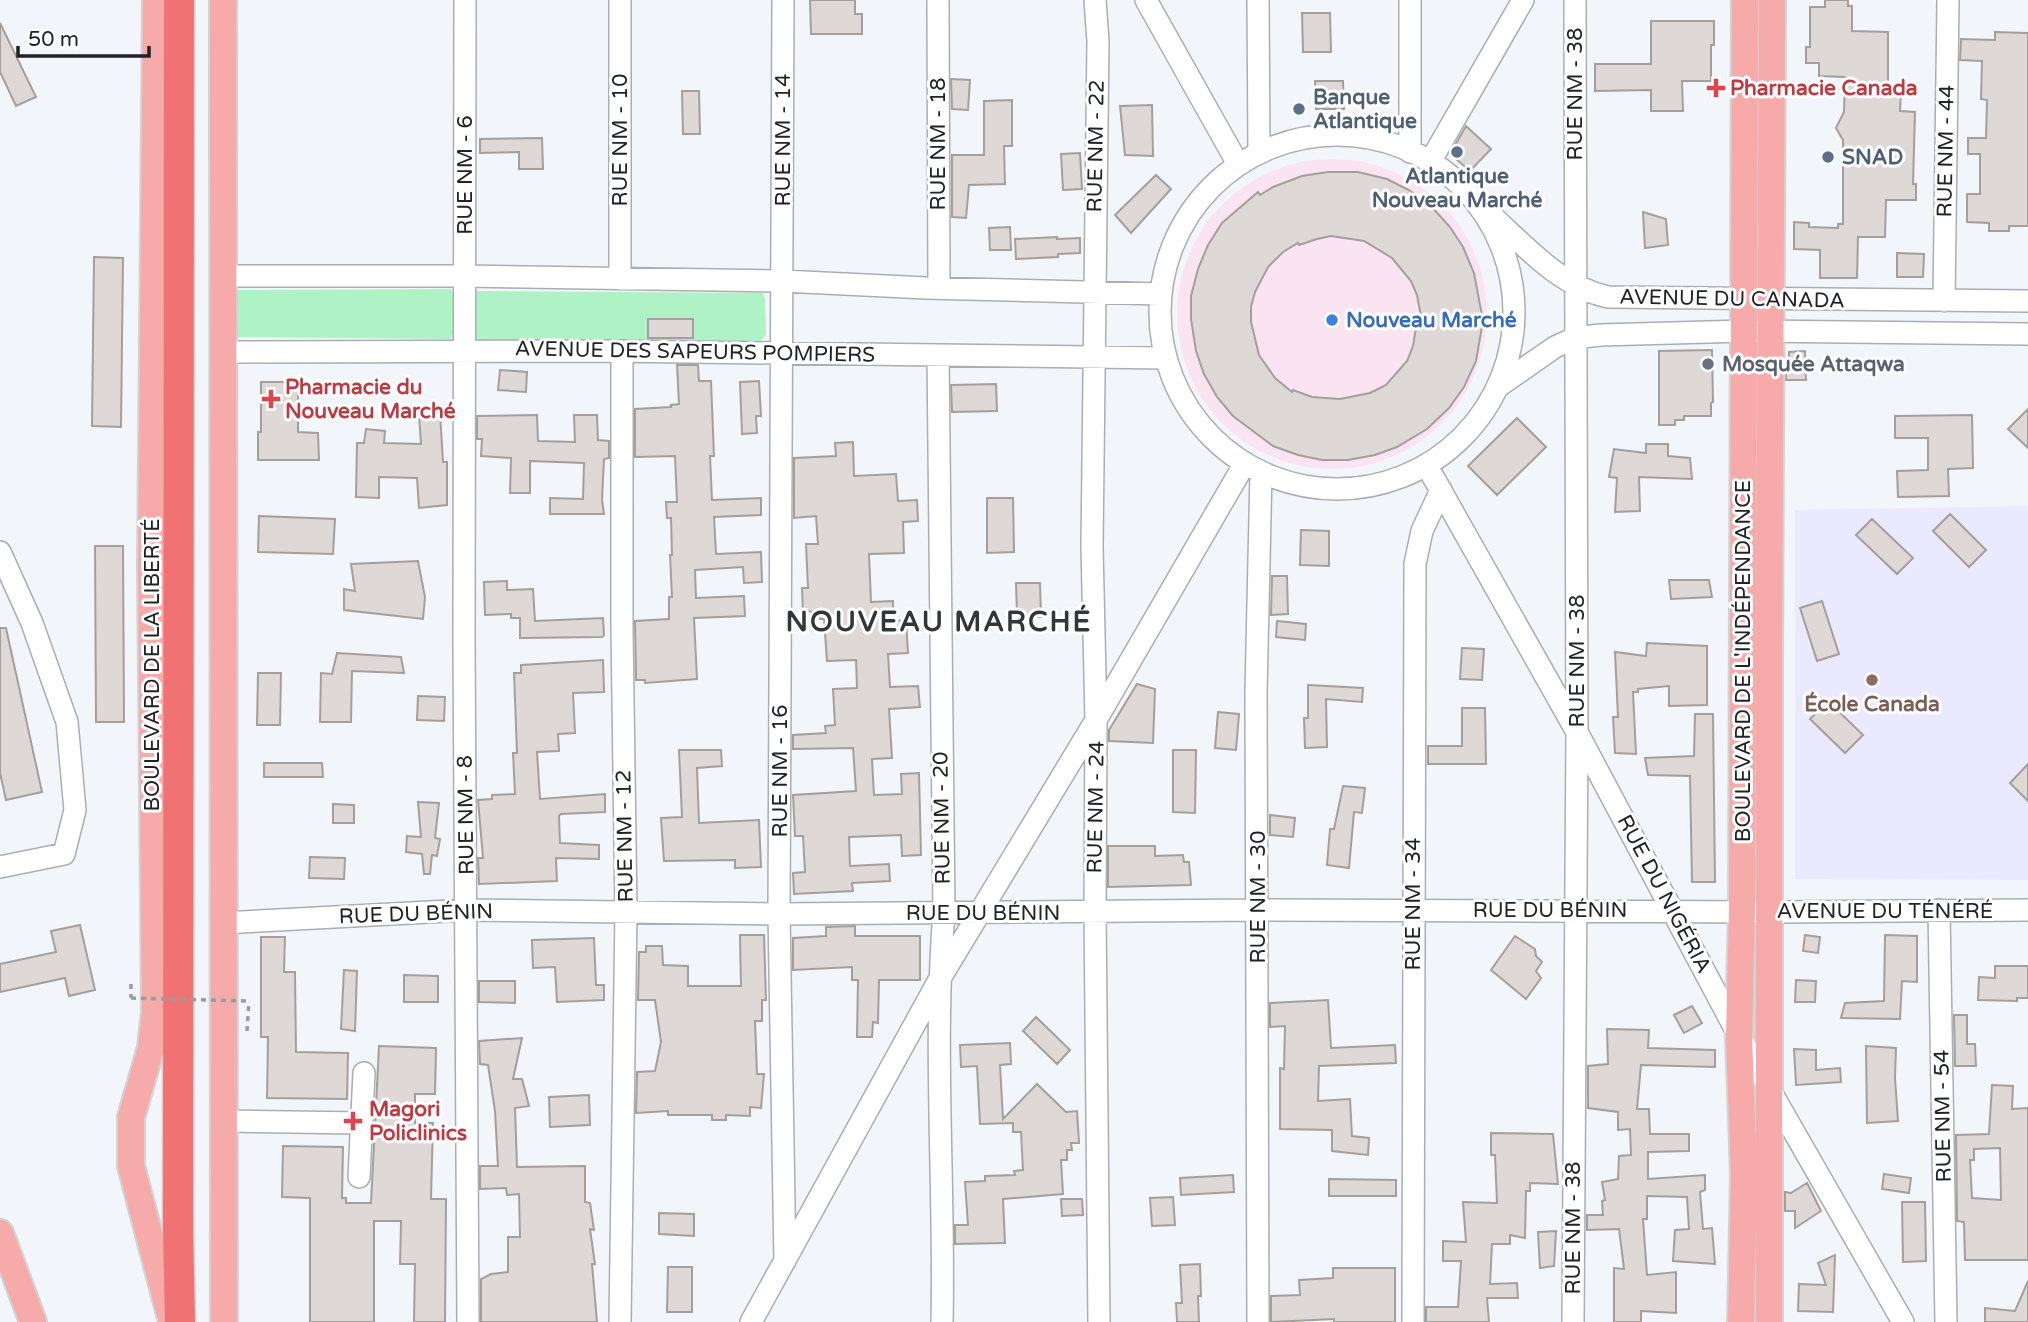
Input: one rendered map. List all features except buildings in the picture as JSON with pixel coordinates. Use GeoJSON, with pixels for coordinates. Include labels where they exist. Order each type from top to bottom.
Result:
{"type":"FeatureCollection","features":[{"type":"Feature","properties":{"kind":"highway","name":"BOULEVARD DE LA LIBERTÉ"},"geometry":{"type":"LineString","coordinates":[[179,0],[180,1322]]}},
{"type":"Feature","properties":{"kind":"highway"},"geometry":{"type":"LineString","coordinates":[[197,0],[198,1322]]}},
{"type":"Feature","properties":{"kind":"main road","name":"BOULEVARD DE LA LIBERTÉ"},"geometry":{"type":"LineString","coordinates":[[156,0],[150,567],[155,1012],[151,1048],[131,1117],[130,1144],[131,1166],[172,1322]]}},
{"type":"Feature","properties":{"kind":"main road"},"geometry":{"type":"LineString","coordinates":[[223,0],[224,1322]]}},
{"type":"Feature","properties":{"kind":"main road","name":"BOULEVARD DE L'INDÉPENDANCE"},"geometry":{"type":"LineString","coordinates":[[1745,0],[1757,300]]}},
{"type":"Feature","properties":{"kind":"main road","name":"BOULEVARD DE L'INDÉPENDANCE"},"geometry":{"type":"LineString","coordinates":[[1741,1322],[1744,1174],[1739,1036],[1756,331],[1772,0]]}},
{"type":"Feature","properties":{"kind":"main road","name":"BOULEVARD DE L'INDÉPENDANCE"},"geometry":{"type":"LineString","coordinates":[[1756,331],[1771,912],[1768,1088],[1769,1322]]}},
{"type":"Feature","properties":{"kind":"main road"},"geometry":{"type":"LineString","coordinates":[[0,1233],[33,1322]]}},
{"type":"Feature","properties":{"kind":"street","name":"RUE NM - 6"},"geometry":{"type":"LineString","coordinates":[[465,0],[465,350]]}},
{"type":"Feature","properties":{"kind":"street","name":"RUE NM - 10"},"geometry":{"type":"LineString","coordinates":[[620,0],[620,279]]}},
{"type":"Feature","properties":{"kind":"street","name":"RUE NM - 14"},"geometry":{"type":"LineString","coordinates":[[783,0],[783,281]]}},
{"type":"Feature","properties":{"kind":"street","name":"RUE NM - 18"},"geometry":{"type":"LineString","coordinates":[[938,0],[939,288]]}},
{"type":"Feature","properties":{"kind":"street","name":"RUE NM - 22"},"geometry":{"type":"LineString","coordinates":[[1094,292],[1098,41],[1095,0]]}},
{"type":"Feature","properties":{"kind":"street"},"geometry":{"type":"LineString","coordinates":[[1146,0],[1238,164]]}},
{"type":"Feature","properties":{"kind":"street"},"geometry":{"type":"LineString","coordinates":[[1258,0],[1259,153]]}},
{"type":"Feature","properties":{"kind":"street"},"geometry":{"type":"LineString","coordinates":[[1410,0],[1410,152]]}},
{"type":"Feature","properties":{"kind":"street"},"geometry":{"type":"LineString","coordinates":[[1430,162],[1523,0]]}},
{"type":"Feature","properties":{"kind":"street","name":"RUE NM - 38"},"geometry":{"type":"LineString","coordinates":[[1573,1322],[1577,732],[1575,0]]}},
{"type":"Feature","properties":{"kind":"street","name":"RUE NM - 44"},"geometry":{"type":"LineString","coordinates":[[1944,301],[1948,0]]}},
{"type":"Feature","properties":{"kind":"street"},"geometry":{"type":"LineString","coordinates":[[1334,136],[1368,138],[1410,152],[1430,162],[1471,197],[1490,225],[1504,255],[1514,298],[1512,343],[1499,386],[1476,423],[1462,439],[1427,466],[1374,486],[1345,489],[1297,484],[1253,468],[1223,448],[1196,418],[1175,384],[1166,358],[1161,327],[1161,294],[1167,262],[1179,231],[1197,203],[1238,164],[1259,153],[1301,139],[1334,136]]}},
{"type":"Feature","properties":{"kind":"street","name":"AVENUE DU CANADA"},"geometry":{"type":"LineString","coordinates":[[1471,197],[1550,267],[1577,286],[1608,297],[2028,302]]}},
{"type":"Feature","properties":{"kind":"street"},"geometry":{"type":"LineString","coordinates":[[223,276],[465,276],[783,281],[1161,294]]}},
{"type":"Feature","properties":{"kind":"street","name":"RUE NM - 16"},"geometry":{"type":"LineString","coordinates":[[783,281],[779,914],[785,1261]]}},
{"type":"Feature","properties":{"kind":"street","name":"RUE NM - 24"},"geometry":{"type":"LineString","coordinates":[[1094,292],[1092,547],[1097,720],[1095,912],[1099,1322]]}},
{"type":"Feature","properties":{"kind":"street","name":"AVENUE DU CANADA"},"geometry":{"type":"LineString","coordinates":[[1499,386],[1555,347],[1575,338],[1600,335],[1756,331],[2028,334]]}},
{"type":"Feature","properties":{"kind":"street","name":"AVENUE DES SAPEURS POMPIERS"},"geometry":{"type":"LineString","coordinates":[[223,352],[465,350],[1166,358]]}},
{"type":"Feature","properties":{"kind":"street","name":"RUE NM - 8"},"geometry":{"type":"LineString","coordinates":[[465,350],[468,1322]]}},
{"type":"Feature","properties":{"kind":"street","name":"RUE NM - 12"},"geometry":{"type":"LineString","coordinates":[[620,1322],[626,912],[622,351]]}},
{"type":"Feature","properties":{"kind":"street","name":"RUE NM - 20"},"geometry":{"type":"LineString","coordinates":[[938,355],[944,912],[939,980],[944,1251],[942,1322]]}},
{"type":"Feature","properties":{"kind":"street","name":"RUE DU NIGÉRIA"},"geometry":{"type":"LineString","coordinates":[[1427,466],[1577,732],[1739,1036],[1903,1322]]}},
{"type":"Feature","properties":{"kind":"street"},"geometry":{"type":"LineString","coordinates":[[751,1322],[939,980],[1253,468]]}},
{"type":"Feature","properties":{"kind":"street","name":"RUE NM - 30"},"geometry":{"type":"LineString","coordinates":[[1253,468],[1258,910],[1258,1322]]}},
{"type":"Feature","properties":{"kind":"street","name":"RUE NM - 34"},"geometry":{"type":"LineString","coordinates":[[1413,1322],[1415,564],[1422,531],[1441,490]]}},
{"type":"Feature","properties":{"kind":"street"},"geometry":{"type":"LineString","coordinates":[[0,552],[32,623],[67,722],[75,810],[64,854],[0,867]]}},
{"type":"Feature","properties":{"kind":"street","name":"RUE DU BÉNIN"},"geometry":{"type":"LineString","coordinates":[[223,923],[467,910],[779,914],[1413,909],[1742,911]]}},
{"type":"Feature","properties":{"kind":"street","name":"RUE NM - 54"},"geometry":{"type":"LineString","coordinates":[[1939,910],[1946,1322]]}},
{"type":"Feature","properties":{"kind":"street","name":"AVENUE DU TÉNÉRÉ"},"geometry":{"type":"LineString","coordinates":[[1742,911],[2028,910]]}},
{"type":"Feature","properties":{"kind":"street"},"geometry":{"type":"LineString","coordinates":[[359,1177],[364,1073]]}},
{"type":"Feature","properties":{"kind":"street"},"geometry":{"type":"LineString","coordinates":[[223,1121],[361,1123]]}},
{"type":"Feature","properties":{"kind":"path"},"geometry":{"type":"LineString","coordinates":[[131,998],[249,1001],[247,1038]]}},
{"type":"Feature","properties":{"kind":"shaded area","name":"Nouveau Marché"},"geometry":{"type":"Polygon","coordinates":[[[1332,159],[1362,162],[1391,171],[1418,186],[1441,205],[1460,228],[1475,255],[1484,284],[1487,314],[1484,344],[1475,373],[1460,400],[1441,423],[1418,442],[1391,457],[1362,466],[1332,469],[1302,466],[1273,457],[1246,442],[1223,423],[1204,400],[1189,373],[1180,344],[1177,314],[1180,284],[1189,255],[1204,228],[1223,205],[1246,186],[1273,171],[1302,162],[1332,159]]]}},
{"type":"Feature","properties":{"kind":"shaded area"},"geometry":{"type":"Polygon","coordinates":[[[2028,506],[2028,880],[1795,879],[1795,510],[2028,506]]]}},
{"type":"Feature","properties":{"kind":"green space"},"geometry":{"type":"Polygon","coordinates":[[[451,289],[457,314],[451,339],[233,337],[233,290],[451,289]]]}},
{"type":"Feature","properties":{"kind":"green space"},"geometry":{"type":"Polygon","coordinates":[[[475,291],[763,293],[766,335],[759,343],[475,341],[469,300],[475,291]]]}},
{"type":"Feature","properties":{"kind":"place","name":"Pharmacie Canada"},"geometry":{"type":"Point","coordinates":[1716,88]}},
{"type":"Feature","properties":{"kind":"place","name":"Banque Atlantique"},"geometry":{"type":"Point","coordinates":[1299,109]}},
{"type":"Feature","properties":{"kind":"place","name":"Atlantique Nouveau Marché"},"geometry":{"type":"Point","coordinates":[1457,152]}},
{"type":"Feature","properties":{"kind":"place","name":"SNAD"},"geometry":{"type":"Point","coordinates":[1828,157]}},
{"type":"Feature","properties":{"kind":"place","name":"Nouveau Marché"},"geometry":{"type":"Point","coordinates":[1332,320]}},
{"type":"Feature","properties":{"kind":"place","name":"Mosquée Attaqwa"},"geometry":{"type":"Point","coordinates":[1708,364]}},
{"type":"Feature","properties":{"kind":"place","name":"Pharmacie du Nouveau Marché"},"geometry":{"type":"Point","coordinates":[271,399]}},
{"type":"Feature","properties":{"kind":"place","name":"École Canada"},"geometry":{"type":"Point","coordinates":[1872,680]}},
{"type":"Feature","properties":{"kind":"place","name":"Magori Policlinics"},"geometry":{"type":"Point","coordinates":[353,1121]}},
{"type":"Feature","properties":{"kind":"district","name":"NOUVEAU MARCHÉ"},"geometry":{"type":"Point","coordinates":[939,622]}}]}
